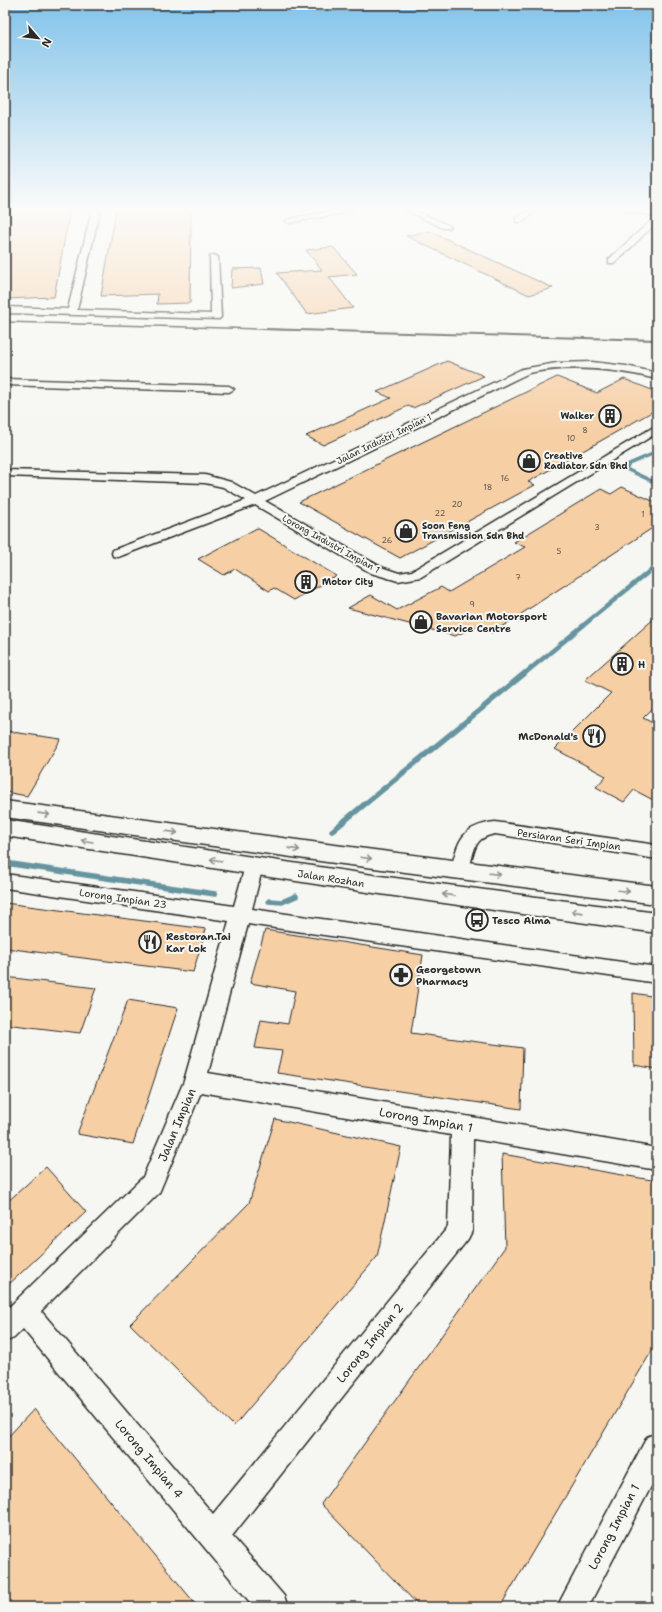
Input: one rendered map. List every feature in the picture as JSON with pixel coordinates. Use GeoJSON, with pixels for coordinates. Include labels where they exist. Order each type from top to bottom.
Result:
{"type":"FeatureCollection","features":[{"type":"Feature","properties":{"kind":"main road","name":"Jalan Rozhan"},"geometry":{"type":"LineString","coordinates":[[5,809],[257,855],[380,885],[657,923]]}},
{"type":"Feature","properties":{"kind":"main road","name":"Jalan Rozhan"},"geometry":{"type":"LineString","coordinates":[[5,828],[257,855],[460,870],[657,895]]}},
{"type":"Feature","properties":{"kind":"street"},"geometry":{"type":"LineString","coordinates":[[72,312],[78,285]]}},
{"type":"Feature","properties":{"kind":"street"},"geometry":{"type":"LineString","coordinates":[[5,310],[216,317],[215,285]]}},
{"type":"Feature","properties":{"kind":"street","name":"Jalan Industri Impian 1"},"geometry":{"type":"LineString","coordinates":[[118,553],[255,501],[526,371],[554,365],[600,366],[619,367],[657,376]]}},
{"type":"Feature","properties":{"kind":"street"},"geometry":{"type":"LineString","coordinates":[[5,382],[230,389]]}},
{"type":"Feature","properties":{"kind":"street","name":"Lorong Industri Impian 1"},"geometry":{"type":"LineString","coordinates":[[5,473],[205,478],[227,484],[376,570],[398,577],[416,574],[657,428]]}},
{"type":"Feature","properties":{"kind":"street","name":"Persiaran Seri Impian"},"geometry":{"type":"LineString","coordinates":[[460,870],[465,849],[472,838],[480,830],[495,828],[657,852]]}},
{"type":"Feature","properties":{"kind":"street","name":"Jalan Impian"},"geometry":{"type":"LineString","coordinates":[[5,1329],[151,1185],[195,1081],[257,855]]}},
{"type":"Feature","properties":{"kind":"street","name":"Lorong Impian 23"},"geometry":{"type":"LineString","coordinates":[[5,881],[240,915]]}},
{"type":"Feature","properties":{"kind":"street"},"geometry":{"type":"LineString","coordinates":[[240,915],[657,975]]}},
{"type":"Feature","properties":{"kind":"street","name":"Lorong Impian 1"},"geometry":{"type":"LineString","coordinates":[[195,1081],[657,1159]]}},
{"type":"Feature","properties":{"kind":"street","name":"Lorong Impian 2"},"geometry":{"type":"LineString","coordinates":[[214,1536],[460,1231],[462,1126]]}},
{"type":"Feature","properties":{"kind":"street","name":"Lorong Impian 4"},"geometry":{"type":"LineString","coordinates":[[24,1311],[274,1607]]}},
{"type":"Feature","properties":{"kind":"street","name":"Lorong Impian 1"},"geometry":{"type":"LineString","coordinates":[[572,1607],[657,1447]]}},
{"type":"Feature","properties":{"kind":"building"},"geometry":{"type":"Polygon","coordinates":[[[5,285],[56,285],[54,297],[5,299],[5,285]]]}},
{"type":"Feature","properties":{"kind":"building"},"geometry":{"type":"Polygon","coordinates":[[[103,285],[190,285],[190,303],[157,304],[158,294],[101,296],[103,285]]]}},
{"type":"Feature","properties":{"kind":"building"},"geometry":{"type":"Polygon","coordinates":[[[231,285],[254,285],[231,288],[231,285]]]}},
{"type":"Feature","properties":{"kind":"building"},"geometry":{"type":"Polygon","coordinates":[[[286,285],[335,285],[353,308],[307,314],[286,285]]]}},
{"type":"Feature","properties":{"kind":"building"},"geometry":{"type":"Polygon","coordinates":[[[509,285],[547,285],[553,288],[529,295],[509,285]]]}},
{"type":"Feature","properties":{"kind":"building"},"geometry":{"type":"Polygon","coordinates":[[[447,361],[484,376],[413,408],[408,406],[323,445],[306,436],[391,398],[377,392],[447,361]]]}},
{"type":"Feature","properties":{"kind":"building"},"geometry":{"type":"Polygon","coordinates":[[[557,377],[597,393],[624,379],[657,392],[657,409],[528,482],[535,485],[400,558],[299,502],[557,377]]]}},
{"type":"Feature","properties":{"kind":"building"},"geometry":{"type":"Polygon","coordinates":[[[622,487],[657,503],[657,525],[492,633],[479,625],[455,636],[348,608],[371,595],[397,610],[441,587],[449,592],[525,547],[514,542],[601,489],[611,494],[622,487]]]}},
{"type":"Feature","properties":{"kind":"building"},"geometry":{"type":"Polygon","coordinates":[[[257,528],[337,576],[294,600],[274,588],[269,591],[235,569],[224,575],[198,559],[257,528]]]}},
{"type":"Feature","properties":{"kind":"building"},"geometry":{"type":"Polygon","coordinates":[[[657,616],[657,704],[643,718],[657,725],[657,802],[634,790],[624,802],[596,787],[606,776],[555,749],[611,693],[585,680],[657,616]]]}},
{"type":"Feature","properties":{"kind":"building"},"geometry":{"type":"Polygon","coordinates":[[[5,731],[61,739],[27,796],[5,792],[5,731]]]}},
{"type":"Feature","properties":{"kind":"building"},"geometry":{"type":"Polygon","coordinates":[[[5,903],[206,929],[193,972],[5,948],[5,903]]]}},
{"type":"Feature","properties":{"kind":"building"},"geometry":{"type":"Polygon","coordinates":[[[265,930],[423,955],[411,1033],[523,1048],[521,1109],[277,1073],[282,1051],[255,1048],[261,1020],[288,1024],[295,991],[250,983],[265,930]]]}},
{"type":"Feature","properties":{"kind":"building"},"geometry":{"type":"Polygon","coordinates":[[[5,977],[96,988],[80,1033],[5,1024],[5,977]]]}},
{"type":"Feature","properties":{"kind":"building"},"geometry":{"type":"Polygon","coordinates":[[[633,993],[657,997],[657,1069],[634,1065],[633,993]]]}},
{"type":"Feature","properties":{"kind":"building"},"geometry":{"type":"Polygon","coordinates":[[[128,1000],[178,1008],[133,1144],[77,1134],[128,1000]]]}},
{"type":"Feature","properties":{"kind":"building"},"geometry":{"type":"Polygon","coordinates":[[[275,1119],[401,1147],[377,1257],[234,1426],[130,1324],[249,1203],[275,1119]]]}},
{"type":"Feature","properties":{"kind":"building"},"geometry":{"type":"Polygon","coordinates":[[[502,1154],[657,1181],[657,1342],[500,1607],[420,1607],[321,1504],[505,1247],[502,1154]]]}},
{"type":"Feature","properties":{"kind":"building"},"geometry":{"type":"Polygon","coordinates":[[[46,1167],[86,1212],[5,1288],[5,1204],[46,1167]]]}},
{"type":"Feature","properties":{"kind":"building"},"geometry":{"type":"Polygon","coordinates":[[[34,1409],[198,1607],[5,1607],[5,1440],[34,1409]]]}},
{"type":"Feature","properties":{"kind":"waterway"},"geometry":{"type":"LineString","coordinates":[[654,482],[626,469],[629,464],[657,452]]}},
{"type":"Feature","properties":{"kind":"waterway"},"geometry":{"type":"LineString","coordinates":[[652,481],[657,483]]}},
{"type":"Feature","properties":{"kind":"waterway"},"geometry":{"type":"LineString","coordinates":[[524,674],[657,565]]}},
{"type":"Feature","properties":{"kind":"waterway"},"geometry":{"type":"LineString","coordinates":[[332,831],[525,673]]}},
{"type":"Feature","properties":{"kind":"waterway"},"geometry":{"type":"LineString","coordinates":[[5,863],[215,894]]}},
{"type":"Feature","properties":{"kind":"waterway"},"geometry":{"type":"LineString","coordinates":[[269,901],[282,902],[296,896]]}},
{"type":"Feature","properties":{"kind":"railway"},"geometry":{"type":"LineString","coordinates":[[5,322],[297,330]]}},
{"type":"Feature","properties":{"kind":"railway"},"geometry":{"type":"LineString","coordinates":[[261,329],[297,330]]}},
{"type":"Feature","properties":{"kind":"railway"},"geometry":{"type":"LineString","coordinates":[[297,330],[657,340]]}},
{"type":"Feature","properties":{"kind":"place","name":"Walker"},"geometry":{"type":"Point","coordinates":[610,416]}},
{"type":"Feature","properties":{"kind":"place","name":"Creative Radiator Sdn Bhd"},"geometry":{"type":"Point","coordinates":[529,461]}},
{"type":"Feature","properties":{"kind":"place","name":"Soon Feng Transmission Sdn Bhd"},"geometry":{"type":"Point","coordinates":[406,531]}},
{"type":"Feature","properties":{"kind":"place","name":"Motor City"},"geometry":{"type":"Point","coordinates":[306,582]}},
{"type":"Feature","properties":{"kind":"place","name":"Bavarian Motorsport Service Centre"},"geometry":{"type":"Point","coordinates":[421,622]}},
{"type":"Feature","properties":{"kind":"place","name":"H"},"geometry":{"type":"Point","coordinates":[622,664]}},
{"type":"Feature","properties":{"kind":"place","name":"McDonald's"},"geometry":{"type":"Point","coordinates":[594,736]}},
{"type":"Feature","properties":{"kind":"place","name":"Tesco Alma"},"geometry":{"type":"Point","coordinates":[477,920]}},
{"type":"Feature","properties":{"kind":"place","name":"Restoran.Tai Kar Lok"},"geometry":{"type":"Point","coordinates":[150,942]}},
{"type":"Feature","properties":{"kind":"place","name":"Georgetown Pharmacy"},"geometry":{"type":"Point","coordinates":[401,975]}}]}
